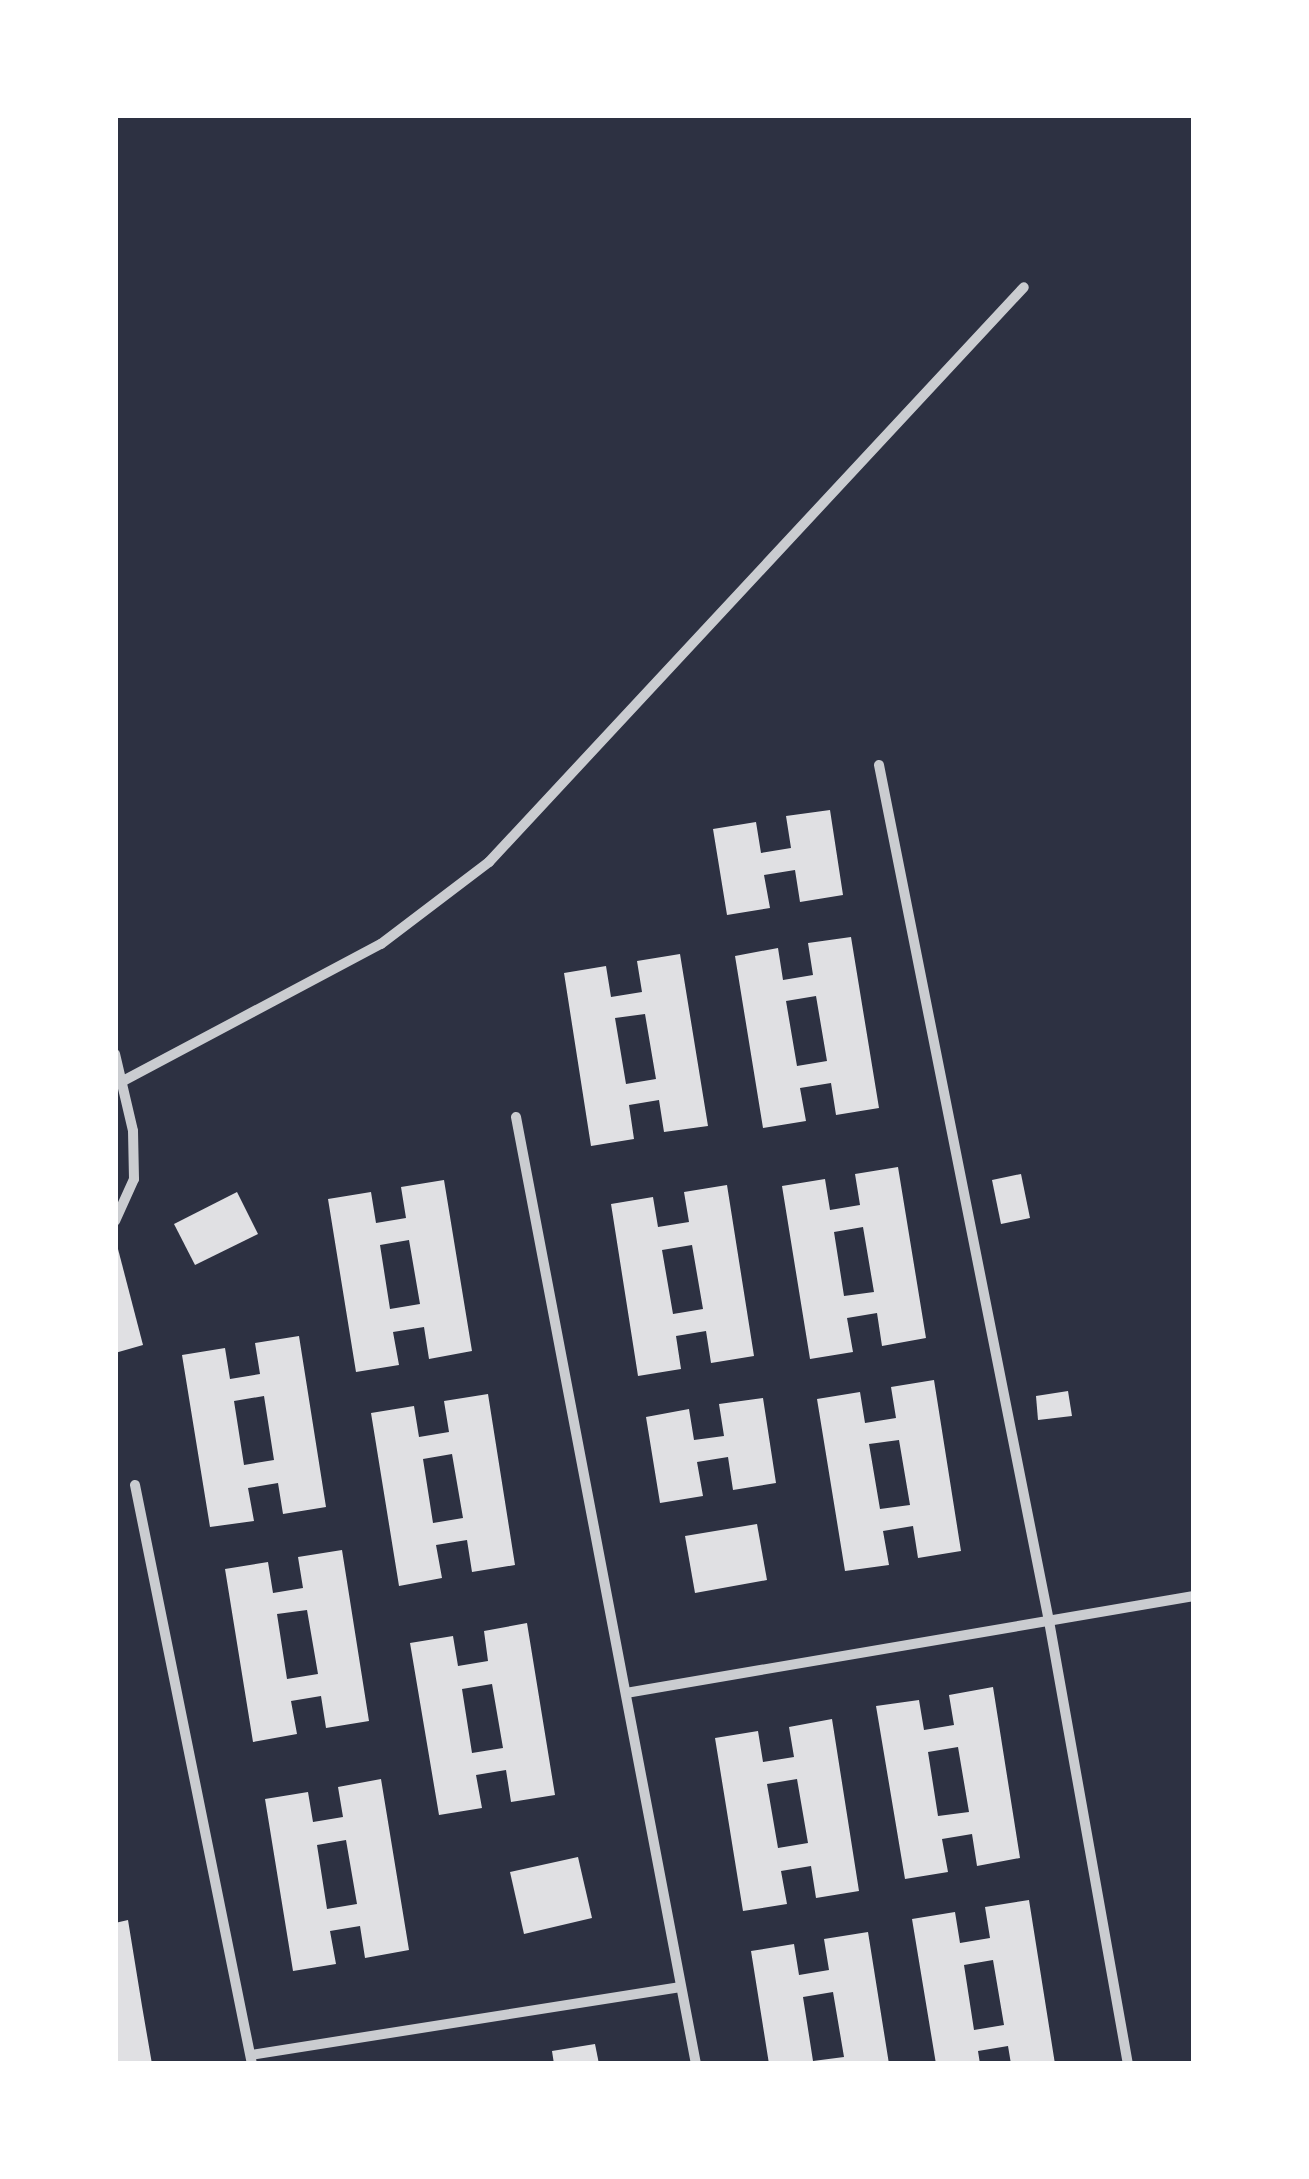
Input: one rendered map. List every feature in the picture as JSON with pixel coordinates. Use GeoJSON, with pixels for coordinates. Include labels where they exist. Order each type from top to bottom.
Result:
{"type":"FeatureCollection","features":[{"type":"Feature","properties":{"kind":"street"},"geometry":{"type":"LineString","coordinates":[[123,1082],[382,944],[489,862],[1024,287]]}},
{"type":"Feature","properties":{"kind":"street"},"geometry":{"type":"LineString","coordinates":[[879,764],[1049,1621],[1128,2064]]}},
{"type":"Feature","properties":{"kind":"street"},"geometry":{"type":"LineString","coordinates":[[115,1054],[123,1082],[134,1179],[115,1221]]}},
{"type":"Feature","properties":{"kind":"street"},"geometry":{"type":"LineString","coordinates":[[516,1117],[696,2064]]}},
{"type":"Feature","properties":{"kind":"street"},"geometry":{"type":"LineString","coordinates":[[134,1484],[252,2059],[681,1987]]}},
{"type":"Feature","properties":{"kind":"street"},"geometry":{"type":"LineString","coordinates":[[626,1693],[1194,1596]]}},
{"type":"Feature","properties":{"kind":"building"},"geometry":{"type":"Polygon","coordinates":[[[830,810],[843,895],[800,902],[795,870],[764,875],[770,908],[727,915],[713,829],[756,822],[761,853],[791,848],[786,816],[830,810]]]}},
{"type":"Feature","properties":{"kind":"building"},"geometry":{"type":"Polygon","coordinates":[[[851,937],[879,1108],[836,1115],[831,1083],[800,1088],[806,1121],[763,1128],[735,956],[778,948],[783,980],[813,975],[808,943],[851,937]],[[816,996],[786,1001],[797,1066],[827,1061],[816,996]]]}},
{"type":"Feature","properties":{"kind":"building"},"geometry":{"type":"Polygon","coordinates":[[[680,954],[708,1126],[664,1132],[659,1100],[629,1105],[634,1139],[591,1146],[564,973],[606,966],[611,997],[642,992],[637,961],[680,954]],[[645,1014],[615,1018],[626,1084],[656,1079],[645,1014]]]}},
{"type":"Feature","properties":{"kind":"building"},"geometry":{"type":"Polygon","coordinates":[[[898,1167],[926,1338],[882,1346],[877,1313],[847,1318],[853,1352],[810,1359],[782,1186],[825,1179],[830,1210],[860,1205],[855,1174],[898,1167]],[[863,1227],[834,1232],[844,1296],[874,1292],[863,1227]]]}},
{"type":"Feature","properties":{"kind":"building"},"geometry":{"type":"Polygon","coordinates":[[[1021,1174],[1030,1218],[1001,1224],[992,1180],[1021,1174]]]}},
{"type":"Feature","properties":{"kind":"building"},"geometry":{"type":"Polygon","coordinates":[[[444,1180],[472,1351],[429,1359],[424,1327],[393,1332],[399,1365],[356,1372],[328,1199],[371,1192],[376,1223],[406,1218],[401,1187],[444,1180]],[[409,1240],[380,1245],[390,1309],[420,1304],[409,1240]]]}},
{"type":"Feature","properties":{"kind":"building"},"geometry":{"type":"Polygon","coordinates":[[[727,1185],[754,1356],[711,1363],[706,1331],[676,1336],[681,1369],[638,1376],[611,1204],[653,1197],[658,1227],[689,1222],[684,1192],[727,1185]],[[692,1245],[662,1250],[673,1314],[703,1309],[692,1245]]]}},
{"type":"Feature","properties":{"kind":"building"},"geometry":{"type":"Polygon","coordinates":[[[237,1192],[258,1234],[195,1265],[174,1224],[237,1192]]]}},
{"type":"Feature","properties":{"kind":"building"},"geometry":{"type":"Polygon","coordinates":[[[118,1249],[143,1345],[115,1353],[115,1250],[118,1249]]]}},
{"type":"Feature","properties":{"kind":"building"},"geometry":{"type":"Polygon","coordinates":[[[299,1336],[326,1507],[283,1514],[278,1483],[248,1488],[254,1521],[210,1527],[182,1355],[225,1348],[230,1379],[260,1374],[255,1343],[299,1336]],[[264,1396],[234,1401],[244,1465],[274,1460],[264,1396]]]}},
{"type":"Feature","properties":{"kind":"building"},"geometry":{"type":"Polygon","coordinates":[[[934,1380],[961,1551],[918,1558],[913,1526],[883,1531],[889,1565],[845,1571],[817,1399],[860,1392],[865,1423],[896,1418],[891,1387],[934,1380]],[[899,1440],[869,1444],[880,1509],[910,1505],[899,1440]]]}},
{"type":"Feature","properties":{"kind":"building"},"geometry":{"type":"Polygon","coordinates":[[[1068,1391],[1072,1416],[1038,1420],[1036,1396],[1068,1391]]]}},
{"type":"Feature","properties":{"kind":"building"},"geometry":{"type":"Polygon","coordinates":[[[488,1394],[515,1565],[472,1572],[467,1540],[436,1545],[442,1578],[399,1586],[371,1413],[414,1406],[419,1437],[449,1432],[444,1401],[488,1394]],[[452,1454],[423,1459],[433,1523],[463,1518],[452,1454]]]}},
{"type":"Feature","properties":{"kind":"building"},"geometry":{"type":"Polygon","coordinates":[[[763,1398],[776,1483],[733,1490],[728,1457],[697,1462],[703,1496],[660,1503],[646,1417],[689,1409],[694,1440],[724,1436],[719,1404],[763,1398]]]}},
{"type":"Feature","properties":{"kind":"building"},"geometry":{"type":"Polygon","coordinates":[[[757,1524],[767,1580],[695,1593],[685,1536],[757,1524]]]}},
{"type":"Feature","properties":{"kind":"building"},"geometry":{"type":"Polygon","coordinates":[[[342,1550],[369,1721],[326,1728],[321,1696],[291,1701],[297,1734],[253,1742],[225,1569],[268,1562],[273,1593],[303,1588],[298,1557],[342,1550]],[[307,1610],[277,1614],[287,1679],[318,1674],[307,1610]]]}},
{"type":"Feature","properties":{"kind":"building"},"geometry":{"type":"Polygon","coordinates":[[[527,1623],[555,1795],[511,1802],[506,1770],[476,1775],[482,1808],[439,1815],[410,1643],[453,1636],[458,1666],[488,1661],[484,1631],[527,1623]],[[492,1684],[462,1689],[472,1753],[503,1748],[492,1684]]]}},
{"type":"Feature","properties":{"kind":"building"},"geometry":{"type":"Polygon","coordinates":[[[993,1687],[1020,1858],[977,1866],[972,1834],[942,1839],[948,1872],[905,1879],[876,1706],[919,1700],[924,1730],[954,1725],[949,1695],[993,1687]],[[958,1747],[928,1752],[938,1816],[969,1812],[958,1747]]]}},
{"type":"Feature","properties":{"kind":"building"},"geometry":{"type":"Polygon","coordinates":[[[832,1719],[859,1891],[816,1898],[811,1866],[781,1871],[787,1904],[743,1911],[715,1738],[758,1731],[763,1762],[794,1757],[789,1727],[832,1719]],[[797,1779],[767,1784],[778,1848],[808,1843],[797,1779]]]}},
{"type":"Feature","properties":{"kind":"building"},"geometry":{"type":"Polygon","coordinates":[[[381,1779],[409,1950],[365,1958],[360,1926],[330,1931],[336,1964],[293,1971],[265,1799],[308,1792],[313,1822],[343,1817],[338,1787],[381,1779]],[[346,1840],[317,1845],[327,1909],[357,1904],[346,1840]]]}},
{"type":"Feature","properties":{"kind":"building"},"geometry":{"type":"Polygon","coordinates":[[[578,1857],[592,1918],[524,1934],[510,1872],[578,1857]]]}},
{"type":"Feature","properties":{"kind":"building"},"geometry":{"type":"Polygon","coordinates":[[[1029,1900],[1055,2064],[1011,2064],[1008,2046],[978,2051],[980,2064],[936,2064],[912,1919],[955,1912],[960,1943],[990,1938],[985,1907],[1029,1900]],[[993,1960],[964,1965],[974,2030],[1004,2025],[993,1960]]]}},
{"type":"Feature","properties":{"kind":"building"},"geometry":{"type":"Polygon","coordinates":[[[128,1920],[152,2064],[115,2064],[115,1923],[128,1920]]]}},
{"type":"Feature","properties":{"kind":"building"},"geometry":{"type":"Polygon","coordinates":[[[868,1932],[889,2064],[769,2064],[751,1951],[794,1944],[799,1975],[829,1970],[824,1939],[868,1932]],[[833,1992],[803,1997],[813,2061],[844,2057],[833,1992]]]}},
{"type":"Feature","properties":{"kind":"building"},"geometry":{"type":"Polygon","coordinates":[[[595,2044],[599,2064],[554,2064],[552,2051],[595,2044]]]}}]}
